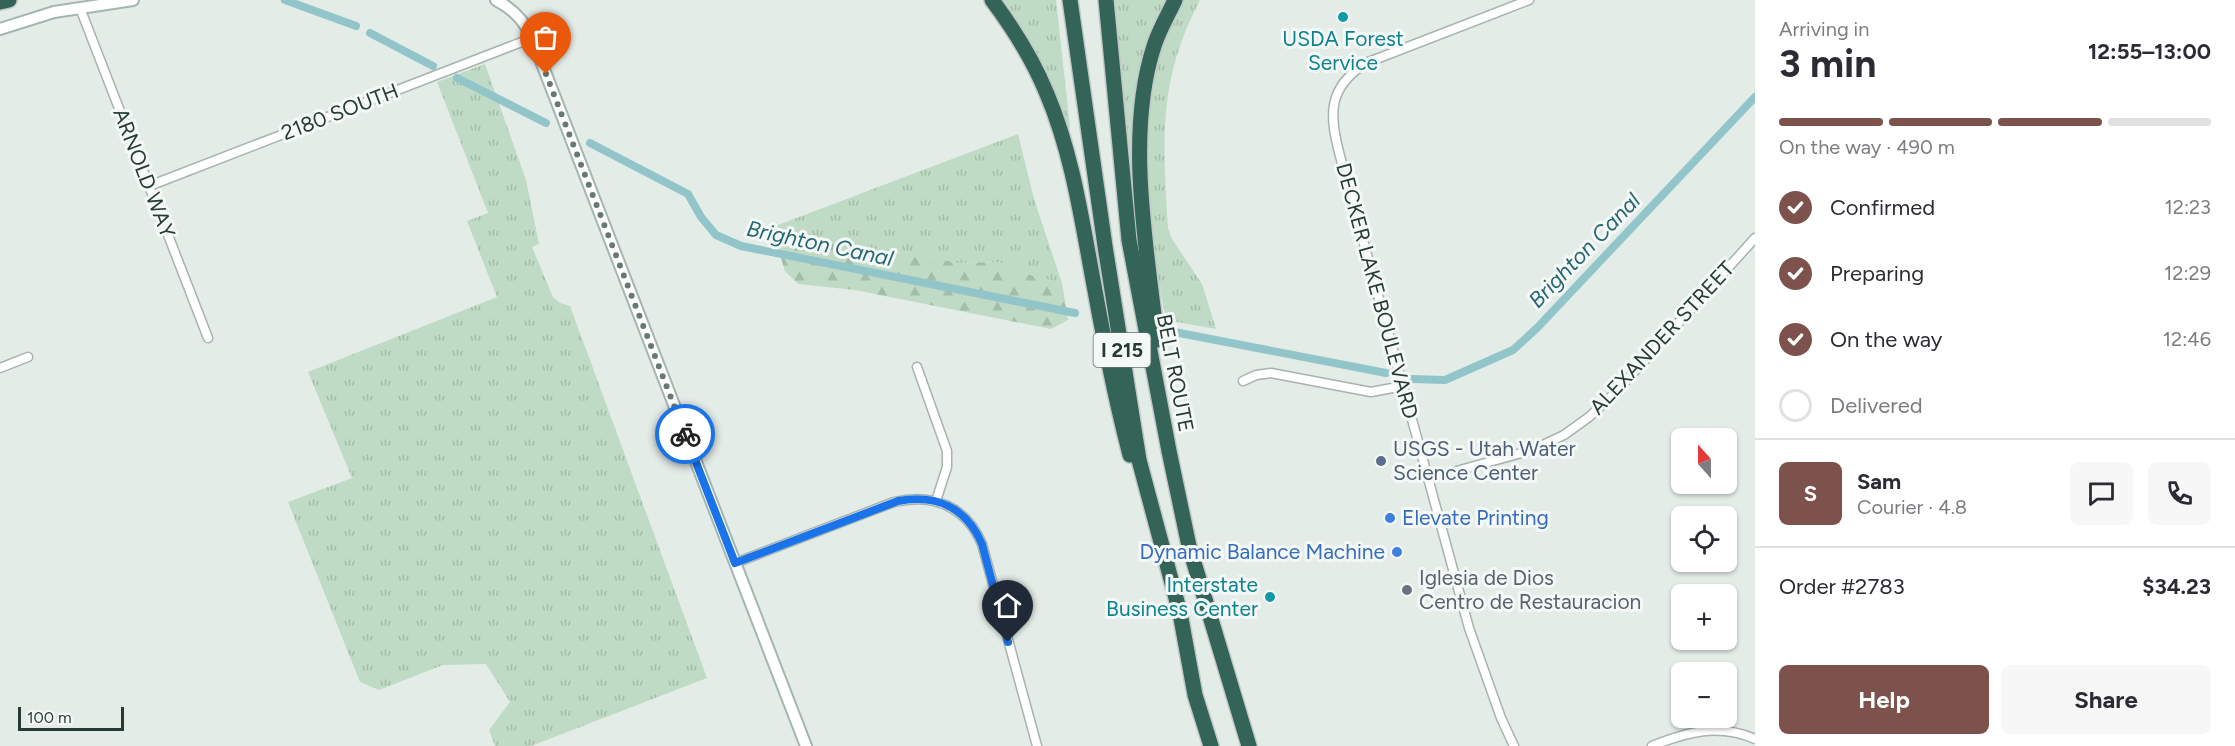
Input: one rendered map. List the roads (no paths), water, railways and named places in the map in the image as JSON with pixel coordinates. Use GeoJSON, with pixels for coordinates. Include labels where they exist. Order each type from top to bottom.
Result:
{"type":"FeatureCollection","features":[{"type":"Feature","properties":{"kind":"highway"},"geometry":{"type":"LineString","coordinates":[[0,2],[9,0]]}},
{"type":"Feature","properties":{"kind":"highway"},"geometry":{"type":"LineString","coordinates":[[992,0],[1021,44],[1047,94],[1074,182],[1110,372],[1167,605],[1195,695]]}},
{"type":"Feature","properties":{"kind":"highway","name":"I 215"},"geometry":{"type":"LineString","coordinates":[[1070,0],[1074,40],[1139,460],[1180,613],[1195,695],[1211,746]]}},
{"type":"Feature","properties":{"kind":"highway","name":"BELT ROUTE"},"geometry":{"type":"LineString","coordinates":[[1106,0],[1129,240],[1169,451],[1189,546],[1249,746]]}},
{"type":"Feature","properties":{"kind":"highway"},"geometry":{"type":"LineString","coordinates":[[1169,451],[1140,180],[1140,141],[1144,95],[1154,46],[1175,0]]}},
{"type":"Feature","properties":{"kind":"street"},"geometry":{"type":"LineString","coordinates":[[0,29],[54,12],[133,0]]}},
{"type":"Feature","properties":{"kind":"street"},"geometry":{"type":"LineString","coordinates":[[497,0],[521,18],[532,38],[806,746]]}},
{"type":"Feature","properties":{"kind":"street","name":"DECKER LAKE BOULEVARD"},"geometry":{"type":"LineString","coordinates":[[1514,746],[1481,667],[1403,387],[1332,117],[1335,100],[1348,76],[1371,61],[1529,0]]}},
{"type":"Feature","properties":{"kind":"street","name":"ARNOLD WAY"},"geometry":{"type":"LineString","coordinates":[[80,8],[208,339]]}},
{"type":"Feature","properties":{"kind":"street","name":"2180 SOUTH"},"geometry":{"type":"LineString","coordinates":[[148,186],[532,38]]}},
{"type":"Feature","properties":{"kind":"street","name":"ALEXANDER STREET"},"geometry":{"type":"LineString","coordinates":[[1428,479],[1532,450],[1564,435],[1589,417],[1616,392],[1755,238]]}},
{"type":"Feature","properties":{"kind":"street"},"geometry":{"type":"LineString","coordinates":[[0,368],[28,357]]}},
{"type":"Feature","properties":{"kind":"street"},"geometry":{"type":"LineString","coordinates":[[917,367],[947,451],[947,467],[936,501]]}},
{"type":"Feature","properties":{"kind":"street"},"geometry":{"type":"LineString","coordinates":[[1243,381],[1256,375],[1271,374],[1371,392],[1403,387]]}},
{"type":"Feature","properties":{"kind":"street"},"geometry":{"type":"LineString","coordinates":[[735,563],[891,502],[916,498],[936,501],[950,507],[975,529],[982,544],[1037,746]]}},
{"type":"Feature","properties":{"kind":"street"},"geometry":{"type":"LineString","coordinates":[[1652,746],[1686,733],[1705,730],[1732,731],[1755,739]]}},
{"type":"Feature","properties":{"kind":"waterway","name":"Brighton Canal"},"geometry":{"type":"LineString","coordinates":[[285,0],[356,26]]}},
{"type":"Feature","properties":{"kind":"waterway","name":"Brighton Canal"},"geometry":{"type":"LineString","coordinates":[[370,33],[433,66]]}},
{"type":"Feature","properties":{"kind":"waterway","name":"Brighton Canal"},"geometry":{"type":"LineString","coordinates":[[457,78],[546,123]]}},
{"type":"Feature","properties":{"kind":"waterway","name":"Brighton Canal"},"geometry":{"type":"LineString","coordinates":[[1412,379],[1445,380],[1513,350],[1537,328],[1755,97]]}},
{"type":"Feature","properties":{"kind":"waterway","name":"Brighton Canal"},"geometry":{"type":"LineString","coordinates":[[590,143],[688,194],[701,217],[716,235],[741,246],[1075,313]]}},
{"type":"Feature","properties":{"kind":"waterway","name":"Brighton Canal"},"geometry":{"type":"LineString","coordinates":[[1169,331],[1386,373]]}},
{"type":"Feature","properties":{"kind":"place","name":"USDA Forest Service"},"geometry":{"type":"Point","coordinates":[1343,17]}},
{"type":"Feature","properties":{"kind":"place","name":"USGS - Utah Water Science Center"},"geometry":{"type":"Point","coordinates":[1381,461]}},
{"type":"Feature","properties":{"kind":"place","name":"Elevate Printing"},"geometry":{"type":"Point","coordinates":[1390,518]}},
{"type":"Feature","properties":{"kind":"place","name":"Dynamic Balance Machine"},"geometry":{"type":"Point","coordinates":[1397,552]}},
{"type":"Feature","properties":{"kind":"place","name":"Iglesia de Dios Centro de Restauracion"},"geometry":{"type":"Point","coordinates":[1407,590]}},
{"type":"Feature","properties":{"kind":"place","name":"Interstate Business Center"},"geometry":{"type":"Point","coordinates":[1270,597]}}]}
